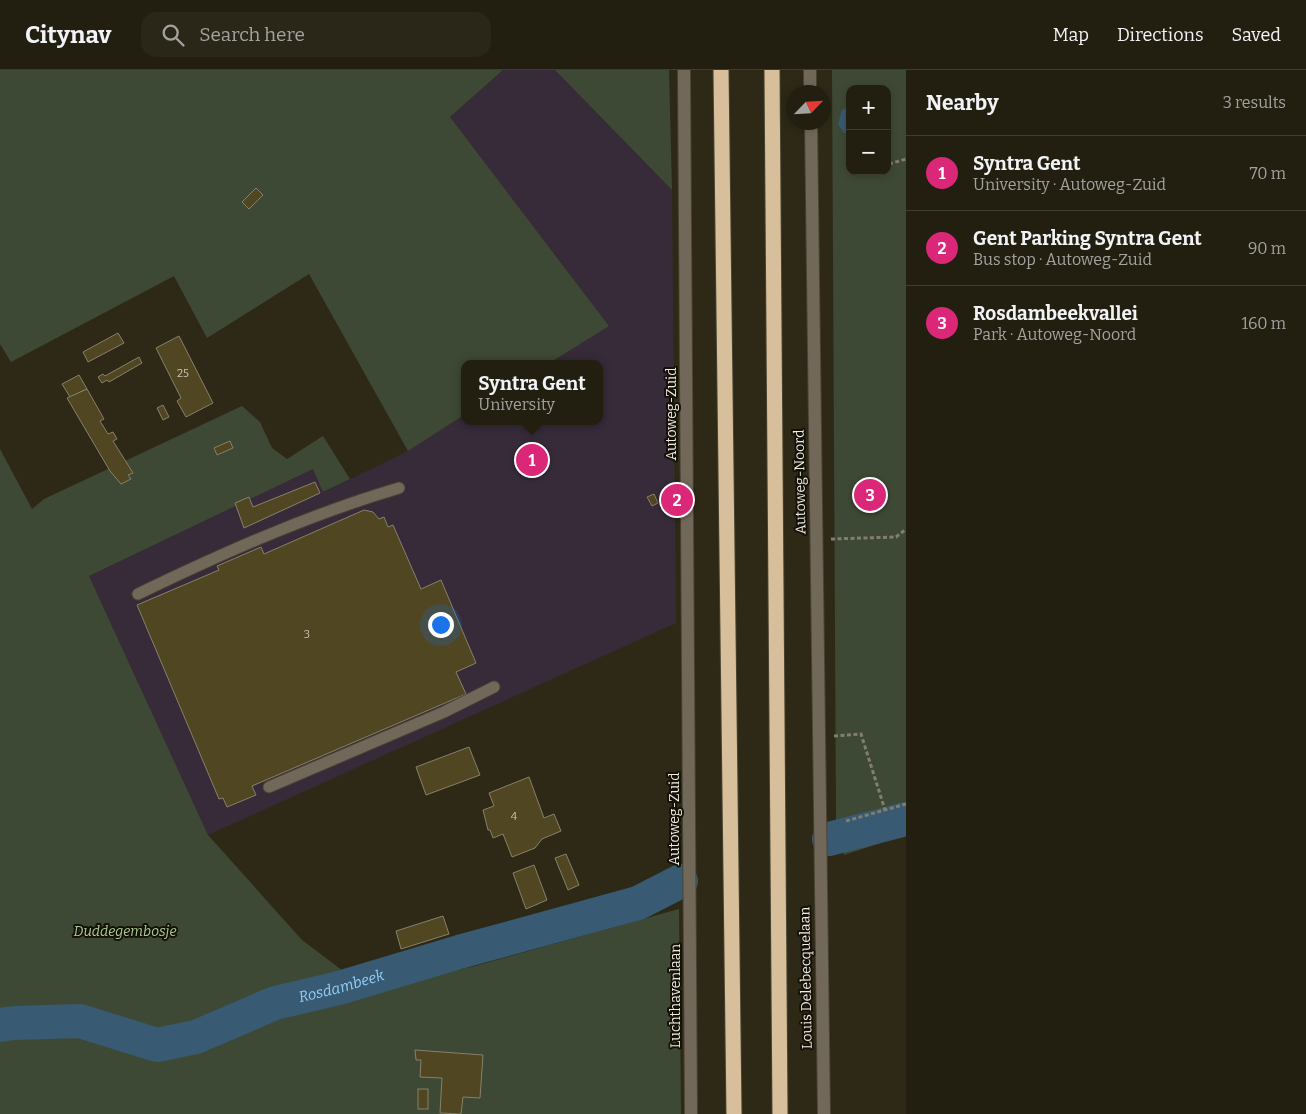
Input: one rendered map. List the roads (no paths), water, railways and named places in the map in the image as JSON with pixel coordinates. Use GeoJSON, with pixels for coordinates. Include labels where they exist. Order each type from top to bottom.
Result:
{"type":"FeatureCollection","features":[{"type":"Feature","properties":{"kind":"highway"},"geometry":{"type":"LineString","coordinates":[[721,70],[734,1114]]}},
{"type":"Feature","properties":{"kind":"highway"},"geometry":{"type":"LineString","coordinates":[[772,70],[780,1114]]}},
{"type":"Feature","properties":{"kind":"street","name":"Autoweg-Zuid"},"geometry":{"type":"LineString","coordinates":[[684,70],[690,879]]}},
{"type":"Feature","properties":{"kind":"street"},"geometry":{"type":"LineString","coordinates":[[810,70],[810,85]]}},
{"type":"Feature","properties":{"kind":"street","name":"Autoweg-Noord"},"geometry":{"type":"LineString","coordinates":[[811,130],[819,841]]}},
{"type":"Feature","properties":{"kind":"street","name":"Louis Delebecquelaan"},"geometry":{"type":"LineString","coordinates":[[819,841],[824,1114]]}},
{"type":"Feature","properties":{"kind":"street","name":"Luchthavenlaan"},"geometry":{"type":"LineString","coordinates":[[690,879],[691,1114]]}},
{"type":"Feature","properties":{"kind":"lane"},"geometry":{"type":"LineString","coordinates":[[138,594],[250,541],[353,501],[399,488]]}},
{"type":"Feature","properties":{"kind":"lane"},"geometry":{"type":"LineString","coordinates":[[269,787],[444,712],[494,687]]}},
{"type":"Feature","properties":{"kind":"water"},"geometry":{"type":"Polygon","coordinates":[[[846,108],[846,133],[838,124],[842,110],[846,108]]]}},
{"type":"Feature","properties":{"kind":"waterway","name":"Rosdambeek"},"geometry":{"type":"LineString","coordinates":[[829,839],[906,819]]}},
{"type":"Feature","properties":{"kind":"waterway","name":"Rosdambeek"},"geometry":{"type":"LineString","coordinates":[[0,1025],[80,1021],[157,1045],[196,1037],[275,1003],[339,988],[459,952],[638,903],[681,881]]}},
{"type":"Feature","properties":{"kind":"place","name":"Syntra Gent"},"geometry":{"type":"Point","coordinates":[532,460]}},
{"type":"Feature","properties":{"kind":"place","name":"Rosdambeekvallei"},"geometry":{"type":"Point","coordinates":[870,495]}},
{"type":"Feature","properties":{"kind":"place","name":"Gent Parking Syntra Gent"},"geometry":{"type":"Point","coordinates":[677,500]}},
{"type":"Feature","properties":{"kind":"park label","name":"Duddegembosje"},"geometry":{"type":"Point","coordinates":[125,931]}}]}
